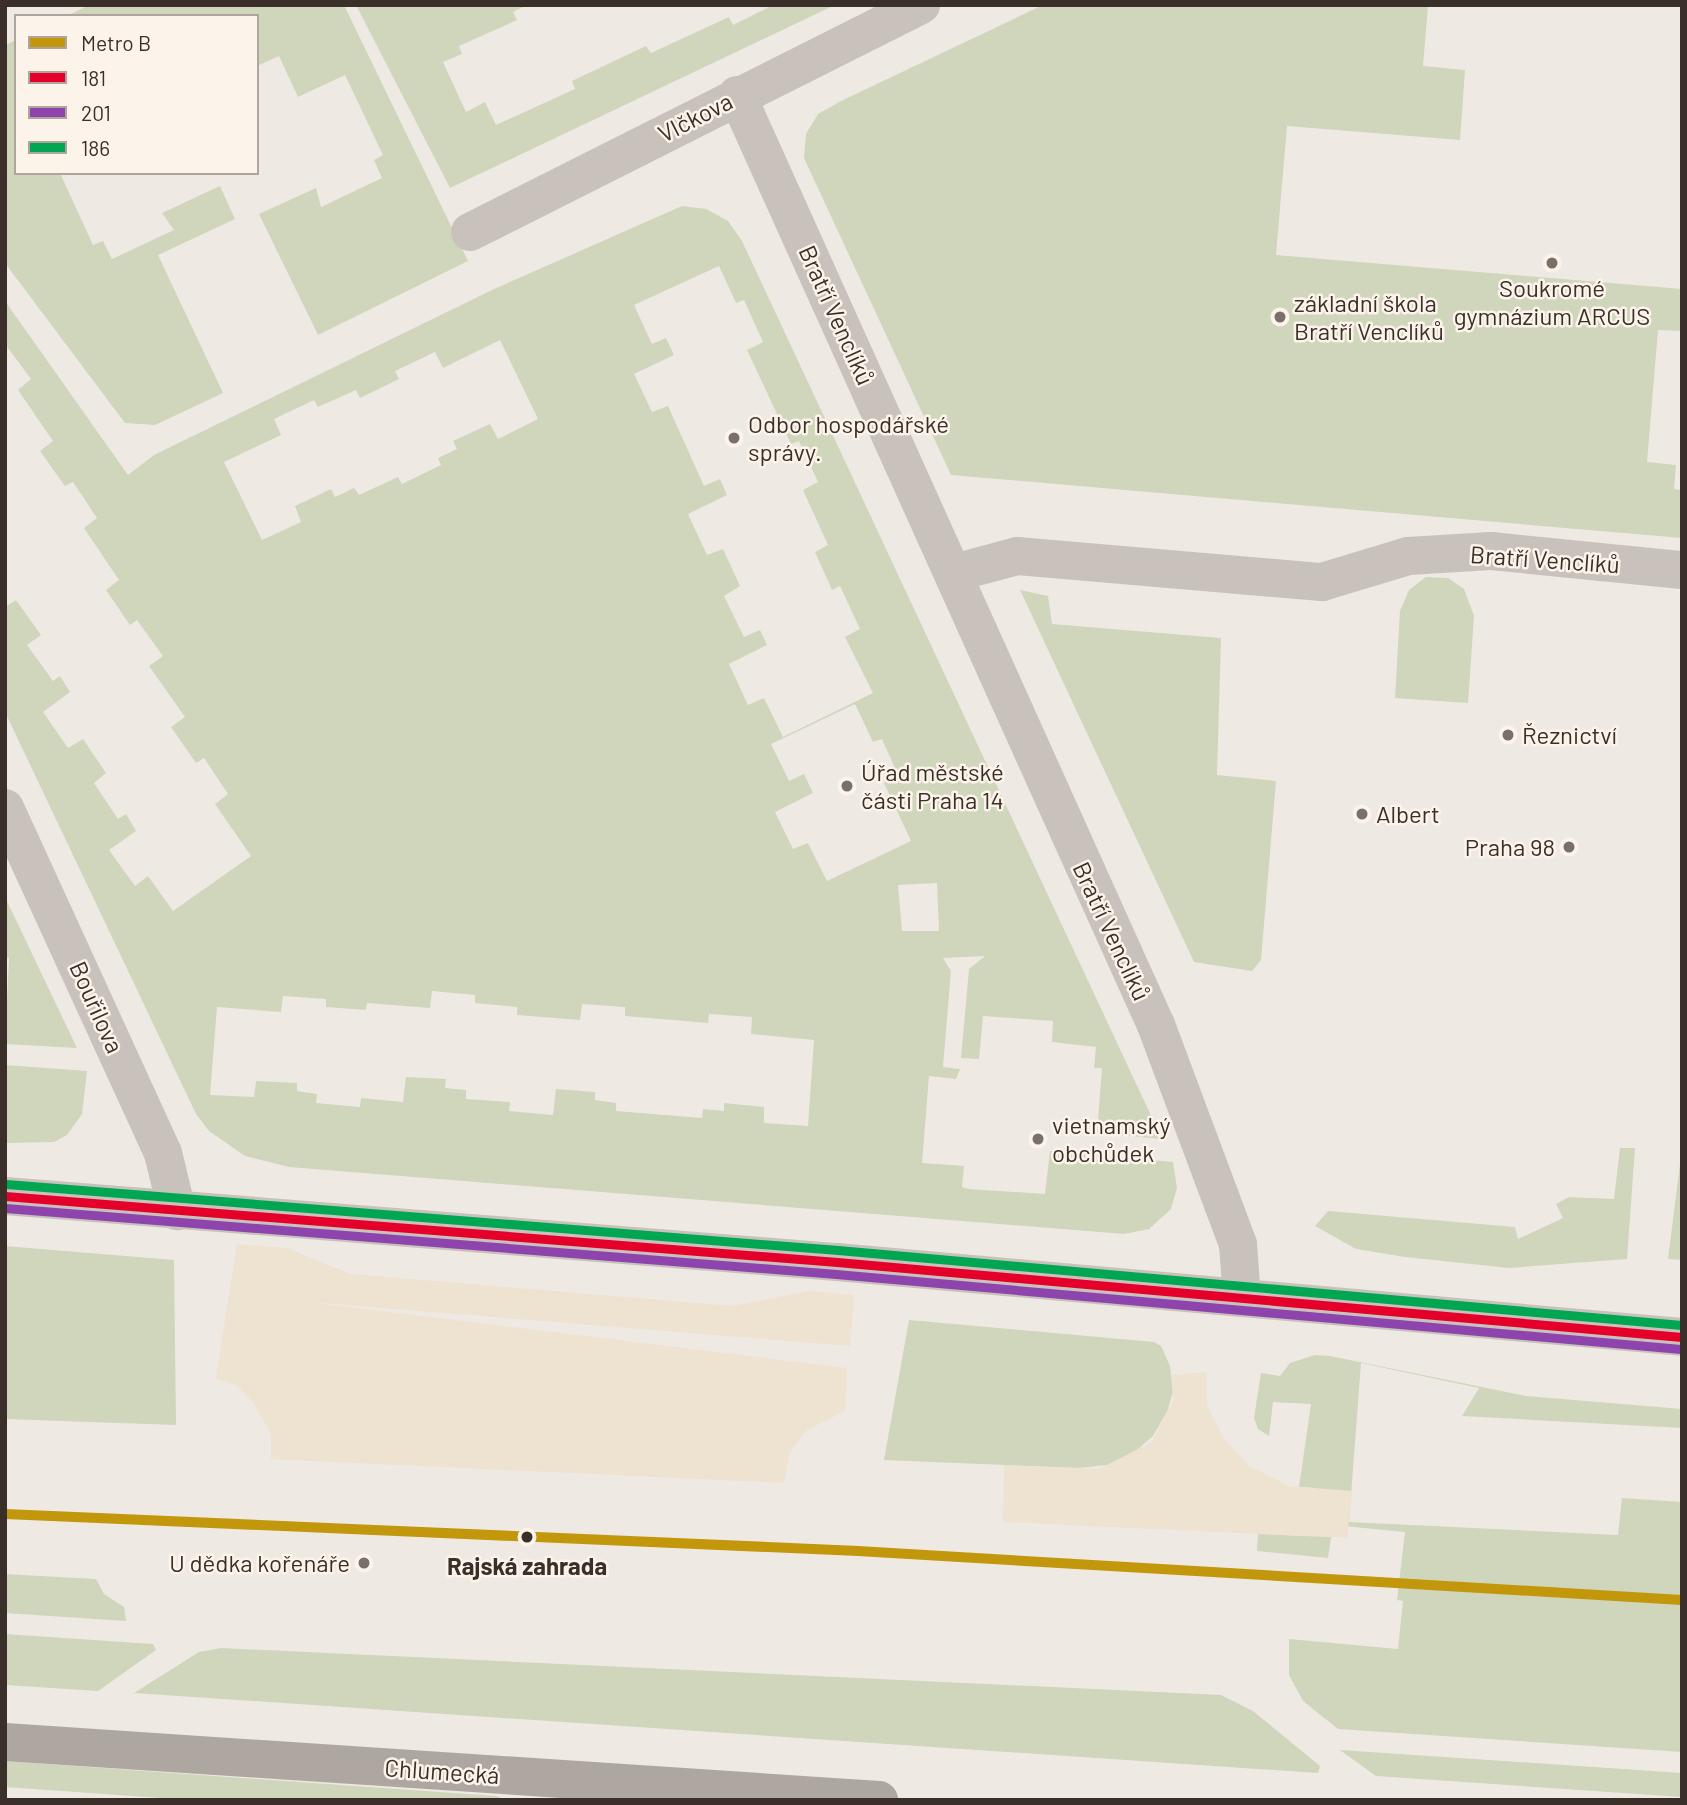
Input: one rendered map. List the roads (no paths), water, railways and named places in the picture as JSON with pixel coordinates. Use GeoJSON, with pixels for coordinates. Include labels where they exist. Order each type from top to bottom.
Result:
{"type":"FeatureCollection","features":[{"type":"Feature","properties":{"kind":"main road","name":"Chlumecká"},"geometry":{"type":"LineString","coordinates":[[5,1742],[878,1800]]}},
{"type":"Feature","properties":{"kind":"street","name":"Vlčkova"},"geometry":{"type":"LineString","coordinates":[[470,232],[737,95],[921,5]]}},
{"type":"Feature","properties":{"kind":"street","name":"Bratří Venclíků"},"geometry":{"type":"LineString","coordinates":[[737,95],[1146,1005],[1238,1244],[1242,1298]]}},
{"type":"Feature","properties":{"kind":"street","name":"Bratří Venclíků"},"geometry":{"type":"LineString","coordinates":[[954,573],[1017,555],[1322,582],[1408,556],[1491,551],[1682,570]]}},
{"type":"Feature","properties":{"kind":"street","name":"Bouřilova"},"geometry":{"type":"LineString","coordinates":[[5,808],[163,1153],[177,1211]]}},
{"type":"Feature","properties":{"kind":"street"},"geometry":{"type":"LineString","coordinates":[[5,1196],[837,1262],[1682,1337]]}},
{"type":"Feature","properties":{"kind":"metro line","name":"B"},"geometry":{"type":"LineString","coordinates":[[5,1514],[858,1551],[1682,1600]]}},
{"type":"Feature","properties":{"kind":"place","name":"Soukromé gymnázium ARCUS"},"geometry":{"type":"Point","coordinates":[1552,263]}},
{"type":"Feature","properties":{"kind":"place","name":"základní škola Bratří Venclíků"},"geometry":{"type":"Point","coordinates":[1280,317]}},
{"type":"Feature","properties":{"kind":"place","name":"Odbor hospodářské správy."},"geometry":{"type":"Point","coordinates":[734,438]}},
{"type":"Feature","properties":{"kind":"place","name":"Řeznictví"},"geometry":{"type":"Point","coordinates":[1508,735]}},
{"type":"Feature","properties":{"kind":"place","name":"Úřad městské části Praha 14"},"geometry":{"type":"Point","coordinates":[847,786]}},
{"type":"Feature","properties":{"kind":"place","name":"Albert"},"geometry":{"type":"Point","coordinates":[1362,814]}},
{"type":"Feature","properties":{"kind":"place","name":"Praha 98"},"geometry":{"type":"Point","coordinates":[1569,847]}},
{"type":"Feature","properties":{"kind":"place","name":"vietnamský obchůdek"},"geometry":{"type":"Point","coordinates":[1038,1139]}},
{"type":"Feature","properties":{"kind":"place","name":"Rajská zahrada"},"geometry":{"type":"Point","coordinates":[527,1537]}},
{"type":"Feature","properties":{"kind":"place","name":"U dědka kořenáře"},"geometry":{"type":"Point","coordinates":[364,1563]}}]}
